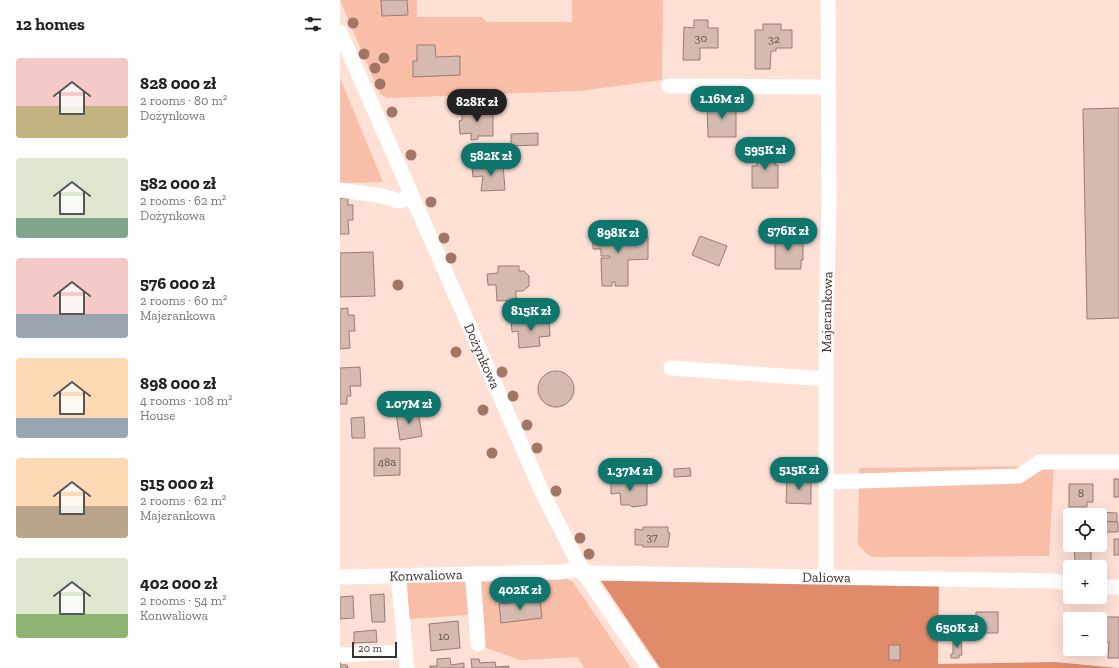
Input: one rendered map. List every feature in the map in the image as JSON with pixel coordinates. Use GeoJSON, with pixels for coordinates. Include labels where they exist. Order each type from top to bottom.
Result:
{"type":"FeatureCollection","features":[{"type":"Feature","properties":{"kind":"street","name":"Majerankowa"},"geometry":{"type":"LineString","coordinates":[[826,576],[826,379],[829,201],[828,0]]}},
{"type":"Feature","properties":{"kind":"street","name":"Dożynkowa"},"geometry":{"type":"LineString","coordinates":[[340,32],[543,494],[583,572],[648,668]]}},
{"type":"Feature","properties":{"kind":"street"},"geometry":{"type":"LineString","coordinates":[[669,86],[828,87]]}},
{"type":"Feature","properties":{"kind":"street"},"geometry":{"type":"LineString","coordinates":[[340,190],[382,196],[399,201],[412,197]]}},
{"type":"Feature","properties":{"kind":"street"},"geometry":{"type":"LineString","coordinates":[[671,368],[826,379]]}},
{"type":"Feature","properties":{"kind":"street"},"geometry":{"type":"LineString","coordinates":[[827,482],[1019,476],[1040,462],[1119,462]]}},
{"type":"Feature","properties":{"kind":"street","name":"Konwaliowa"},"geometry":{"type":"LineString","coordinates":[[340,577],[573,570],[583,572]]}},
{"type":"Feature","properties":{"kind":"street","name":"Daliowa"},"geometry":{"type":"LineString","coordinates":[[583,572],[1054,581],[1063,583]]}},
{"type":"Feature","properties":{"kind":"street"},"geometry":{"type":"LineString","coordinates":[[473,574],[478,644]]}},
{"type":"Feature","properties":{"kind":"street"},"geometry":{"type":"LineString","coordinates":[[398,575],[407,668]]}},
{"type":"Feature","properties":{"kind":"street"},"geometry":{"type":"LineString","coordinates":[[1107,587],[1119,587]]}},
{"type":"Feature","properties":{"kind":"street"},"geometry":{"type":"LineString","coordinates":[[340,655],[405,652]]}},
{"type":"Feature","properties":{"kind":"shaded area"},"geometry":{"type":"Polygon","coordinates":[[[340,0],[417,0],[417,17],[482,17],[487,22],[572,22],[572,0],[663,0],[662,80],[579,91],[388,98],[380,94],[340,0]]]}},
{"type":"Feature","properties":{"kind":"shaded area"},"geometry":{"type":"Polygon","coordinates":[[[340,78],[383,182],[340,183],[340,78]]]}},
{"type":"Feature","properties":{"kind":"shaded area"},"geometry":{"type":"Polygon","coordinates":[[[1054,466],[1049,556],[871,557],[858,545],[859,468],[1054,466]]]}},
{"type":"Feature","properties":{"kind":"shaded area"},"geometry":{"type":"Polygon","coordinates":[[[560,575],[573,582],[631,668],[584,668],[578,657],[520,660],[484,647],[479,579],[560,575]]]}},
{"type":"Feature","properties":{"kind":"shaded area"},"geometry":{"type":"Polygon","coordinates":[[[597,575],[939,584],[938,664],[1055,662],[1118,668],[660,668],[597,575]]]}},
{"type":"Feature","properties":{"kind":"shaded area"},"geometry":{"type":"Polygon","coordinates":[[[465,580],[468,615],[409,619],[407,582],[465,580]]]}},
{"type":"Feature","properties":{"kind":"building"},"geometry":{"type":"Polygon","coordinates":[[[381,0],[407,0],[408,15],[382,16],[381,0]]]}},
{"type":"Feature","properties":{"kind":"building"},"geometry":{"type":"Polygon","coordinates":[[[694,20],[708,20],[708,28],[718,28],[718,48],[700,48],[700,60],[683,60],[684,27],[694,28],[694,20]]]}},
{"type":"Feature","properties":{"kind":"building"},"geometry":{"type":"Polygon","coordinates":[[[763,24],[781,24],[781,30],[792,30],[792,48],[776,48],[776,51],[771,51],[770,69],[755,69],[755,30],[763,30],[763,24]]]}},
{"type":"Feature","properties":{"kind":"building"},"geometry":{"type":"Polygon","coordinates":[[[417,45],[435,45],[436,57],[460,56],[460,75],[413,77],[413,61],[417,61],[417,45]]]}},
{"type":"Feature","properties":{"kind":"building"},"geometry":{"type":"Polygon","coordinates":[[[736,103],[736,137],[708,137],[707,104],[736,103]]]}},
{"type":"Feature","properties":{"kind":"building"},"geometry":{"type":"Polygon","coordinates":[[[493,108],[493,136],[478,136],[478,139],[471,140],[471,133],[460,134],[459,121],[462,120],[462,109],[493,108]]]}},
{"type":"Feature","properties":{"kind":"building"},"geometry":{"type":"Polygon","coordinates":[[[1119,108],[1119,318],[1087,319],[1083,109],[1119,108]]]}},
{"type":"Feature","properties":{"kind":"building"},"geometry":{"type":"Polygon","coordinates":[[[538,133],[538,145],[511,146],[511,134],[538,133]]]}},
{"type":"Feature","properties":{"kind":"building"},"geometry":{"type":"Polygon","coordinates":[[[757,152],[775,152],[775,165],[778,165],[778,188],[752,188],[752,166],[757,166],[757,152]]]}},
{"type":"Feature","properties":{"kind":"building"},"geometry":{"type":"Polygon","coordinates":[[[503,164],[505,190],[481,191],[483,176],[473,177],[472,166],[503,164]]]}},
{"type":"Feature","properties":{"kind":"building"},"geometry":{"type":"Polygon","coordinates":[[[340,198],[348,198],[348,205],[353,205],[353,220],[348,220],[349,234],[340,234],[340,198]]]}},
{"type":"Feature","properties":{"kind":"building"},"geometry":{"type":"Polygon","coordinates":[[[593,225],[614,225],[614,239],[618,240],[618,237],[648,237],[648,259],[628,260],[628,286],[615,286],[615,282],[612,282],[612,286],[602,286],[601,258],[610,258],[610,256],[601,256],[601,249],[593,249],[593,225]]]}},
{"type":"Feature","properties":{"kind":"building"},"geometry":{"type":"Polygon","coordinates":[[[775,234],[800,234],[800,243],[803,243],[803,260],[801,260],[801,269],[775,269],[775,234]]]}},
{"type":"Feature","properties":{"kind":"building"},"geometry":{"type":"Polygon","coordinates":[[[700,236],[727,246],[719,266],[692,255],[700,236]]]}},
{"type":"Feature","properties":{"kind":"building"},"geometry":{"type":"Polygon","coordinates":[[[373,252],[375,296],[340,297],[340,253],[373,252]]]}},
{"type":"Feature","properties":{"kind":"building"},"geometry":{"type":"Polygon","coordinates":[[[498,266],[519,266],[519,271],[524,271],[529,276],[529,286],[523,291],[516,291],[516,300],[497,301],[496,285],[488,285],[487,274],[498,273],[498,266]]]}},
{"type":"Feature","properties":{"kind":"building"},"geometry":{"type":"Polygon","coordinates":[[[348,308],[348,315],[354,315],[355,331],[349,331],[350,348],[340,349],[340,309],[348,308]]]}},
{"type":"Feature","properties":{"kind":"building"},"geometry":{"type":"Polygon","coordinates":[[[541,319],[541,322],[549,322],[550,336],[539,337],[540,346],[519,348],[518,331],[512,332],[511,321],[541,319]]]}},
{"type":"Feature","properties":{"kind":"building"},"geometry":{"type":"Polygon","coordinates":[[[360,367],[361,386],[350,386],[351,396],[347,396],[347,404],[340,404],[340,368],[360,367]]]}},
{"type":"Feature","properties":{"kind":"building"},"geometry":{"type":"Polygon","coordinates":[[[560,371],[569,376],[573,382],[573,396],[569,402],[560,407],[552,407],[543,402],[539,396],[538,385],[543,376],[549,372],[560,371]]]}},
{"type":"Feature","properties":{"kind":"building"},"geometry":{"type":"Polygon","coordinates":[[[418,410],[422,436],[400,440],[396,413],[418,410]]]}},
{"type":"Feature","properties":{"kind":"building"},"geometry":{"type":"Polygon","coordinates":[[[364,417],[365,438],[352,438],[351,418],[364,417]]]}},
{"type":"Feature","properties":{"kind":"building"},"geometry":{"type":"Polygon","coordinates":[[[374,448],[400,448],[400,475],[374,476],[374,448]]]}},
{"type":"Feature","properties":{"kind":"building"},"geometry":{"type":"Polygon","coordinates":[[[690,468],[691,476],[674,477],[674,469],[690,468]]]}},
{"type":"Feature","properties":{"kind":"building"},"geometry":{"type":"Polygon","coordinates":[[[787,477],[811,478],[811,504],[786,503],[787,477]]]}},
{"type":"Feature","properties":{"kind":"building"},"geometry":{"type":"Polygon","coordinates":[[[611,479],[633,479],[633,482],[647,482],[647,505],[632,507],[630,505],[621,505],[620,493],[611,494],[611,479]]]}},
{"type":"Feature","properties":{"kind":"building"},"geometry":{"type":"Polygon","coordinates":[[[1114,479],[1119,479],[1119,497],[1114,497],[1114,479]]]}},
{"type":"Feature","properties":{"kind":"building"},"geometry":{"type":"Polygon","coordinates":[[[1069,484],[1093,484],[1093,502],[1087,502],[1087,507],[1069,507],[1069,484]]]}},
{"type":"Feature","properties":{"kind":"building"},"geometry":{"type":"Polygon","coordinates":[[[1107,512],[1117,513],[1117,522],[1107,521],[1107,512]]]}},
{"type":"Feature","properties":{"kind":"building"},"geometry":{"type":"Polygon","coordinates":[[[1107,521],[1118,522],[1118,532],[1107,532],[1107,521]]]}},
{"type":"Feature","properties":{"kind":"building"},"geometry":{"type":"Polygon","coordinates":[[[643,527],[668,527],[668,533],[670,533],[668,547],[643,547],[643,545],[635,545],[635,529],[643,530],[643,527]]]}},
{"type":"Feature","properties":{"kind":"building"},"geometry":{"type":"Polygon","coordinates":[[[1114,539],[1119,539],[1119,555],[1114,555],[1114,539]]]}},
{"type":"Feature","properties":{"kind":"building"},"geometry":{"type":"Polygon","coordinates":[[[1074,552],[1091,552],[1091,560],[1075,560],[1074,552]]]}},
{"type":"Feature","properties":{"kind":"building"},"geometry":{"type":"Polygon","coordinates":[[[384,594],[385,622],[372,622],[370,595],[384,594]]]}},
{"type":"Feature","properties":{"kind":"building"},"geometry":{"type":"Polygon","coordinates":[[[353,596],[354,618],[340,619],[340,597],[353,596]]]}},
{"type":"Feature","properties":{"kind":"building"},"geometry":{"type":"Polygon","coordinates":[[[540,600],[542,618],[501,623],[499,604],[540,600]]]}},
{"type":"Feature","properties":{"kind":"building"},"geometry":{"type":"Polygon","coordinates":[[[976,612],[998,612],[998,633],[977,633],[977,627],[972,627],[972,620],[976,620],[976,612]]]}},
{"type":"Feature","properties":{"kind":"building"},"geometry":{"type":"Polygon","coordinates":[[[1107,617],[1119,617],[1119,658],[1108,658],[1109,642],[1107,642],[1107,617]]]}},
{"type":"Feature","properties":{"kind":"building"},"geometry":{"type":"Polygon","coordinates":[[[458,621],[460,648],[431,651],[429,624],[458,621]]]}},
{"type":"Feature","properties":{"kind":"building"},"geometry":{"type":"Polygon","coordinates":[[[376,630],[377,642],[354,643],[354,632],[376,630]]]}},
{"type":"Feature","properties":{"kind":"building"},"geometry":{"type":"Polygon","coordinates":[[[953,639],[961,639],[962,655],[959,655],[959,658],[951,658],[951,654],[953,654],[953,639]]]}},
{"type":"Feature","properties":{"kind":"building"},"geometry":{"type":"Polygon","coordinates":[[[889,645],[900,645],[900,660],[889,660],[889,645]]]}},
{"type":"Feature","properties":{"kind":"building"},"geometry":{"type":"Polygon","coordinates":[[[450,658],[451,665],[464,663],[464,668],[430,668],[430,666],[437,666],[437,659],[450,658]]]}},
{"type":"Feature","properties":{"kind":"building"},"geometry":{"type":"Polygon","coordinates":[[[471,659],[479,659],[480,663],[495,662],[496,667],[509,666],[509,668],[472,668],[471,659]]]}},
{"type":"Feature","properties":{"kind":"building"},"geometry":{"type":"Polygon","coordinates":[[[340,661],[341,665],[347,665],[348,668],[340,668],[340,661]]]}}]}
